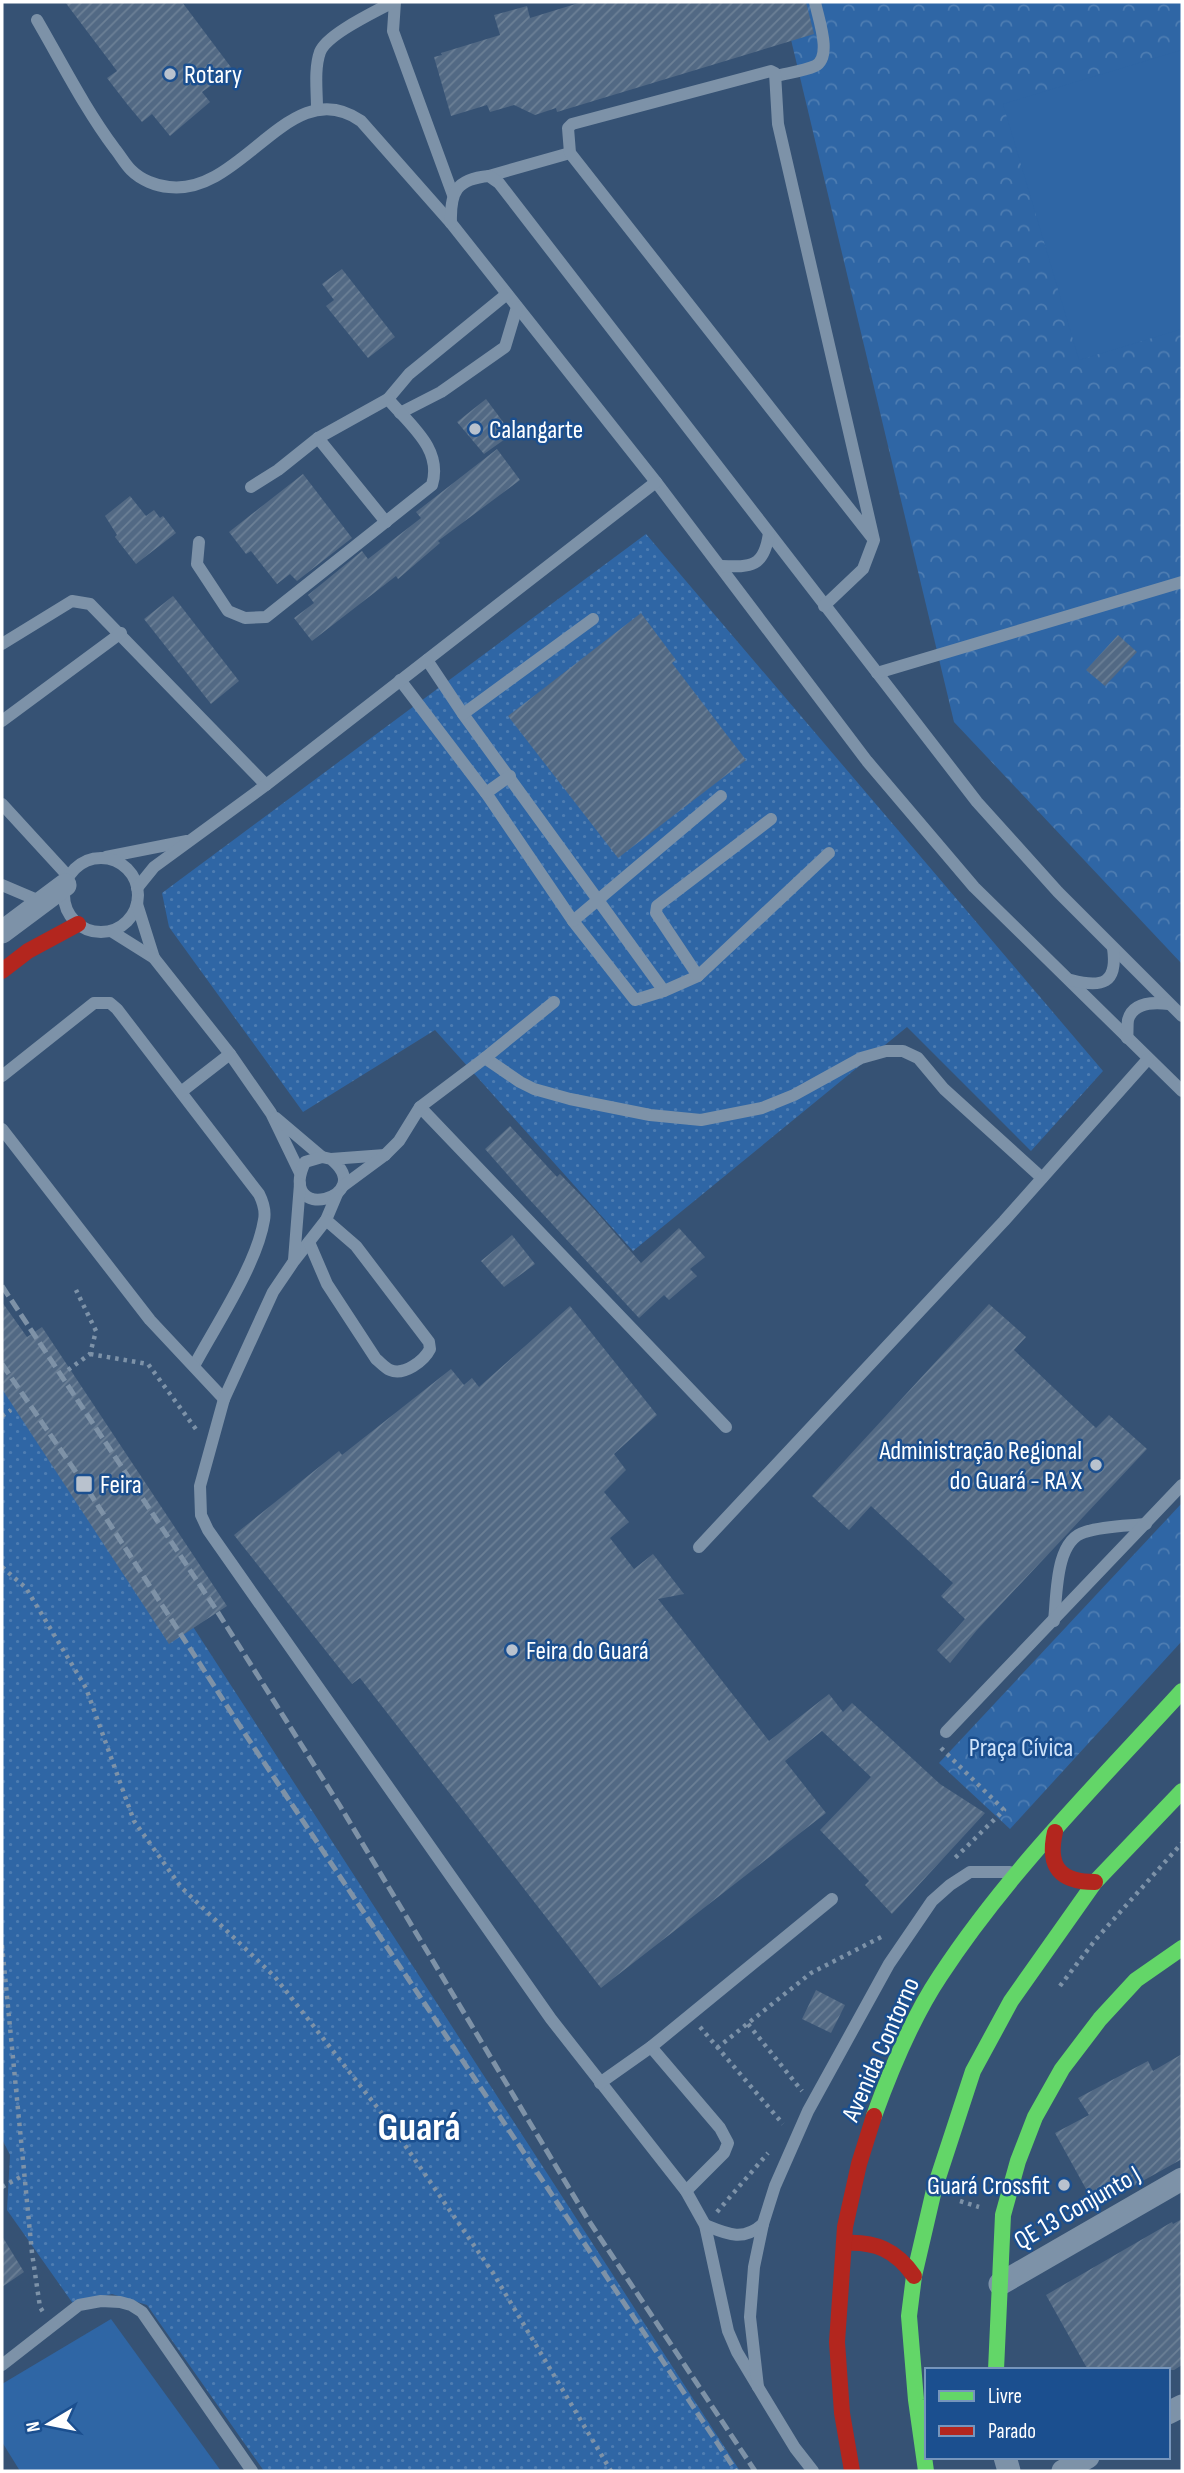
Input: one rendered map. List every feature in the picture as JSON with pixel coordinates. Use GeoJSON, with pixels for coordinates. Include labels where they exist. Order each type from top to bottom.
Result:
{"type":"FeatureCollection","features":[{"type":"Feature","properties":{"kind":"main road"},"geometry":{"type":"LineString","coordinates":[[2,971],[29,951],[78,924]]}},
{"type":"Feature","properties":{"kind":"main road","name":"Avenida Contorno"},"geometry":{"type":"LineString","coordinates":[[852,2471],[842,2413],[837,2342],[845,2227],[859,2164],[875,2113],[908,2035],[939,1978],[1017,1872],[1182,1691]]}},
{"type":"Feature","properties":{"kind":"main road"},"geometry":{"type":"LineString","coordinates":[[925,2457],[921,2399],[909,2316],[914,2276],[934,2190],[974,2071],[1011,2001],[1095,1882],[1182,1791]]}},
{"type":"Feature","properties":{"kind":"main road"},"geometry":{"type":"LineString","coordinates":[[1055,1832],[1051,1845],[1052,1859],[1058,1871],[1069,1880],[1082,1884],[1095,1882]]}},
{"type":"Feature","properties":{"kind":"main road"},"geometry":{"type":"LineString","coordinates":[[996,2368],[1003,2215],[1018,2161],[1035,2117],[1062,2069],[1100,2019],[1136,1980],[1182,1948]]}},
{"type":"Feature","properties":{"kind":"main road"},"geometry":{"type":"LineString","coordinates":[[844,2243],[858,2241],[885,2246],[897,2254],[914,2276]]}},
{"type":"Feature","properties":{"kind":"street"},"geometry":{"type":"LineString","coordinates":[[2,932],[66,881]]}},
{"type":"Feature","properties":{"kind":"street","name":"QE 13 Conjunto J"},"geometry":{"type":"LineString","coordinates":[[1000,2284],[1182,2179]]}},
{"type":"Feature","properties":{"kind":"street"},"geometry":{"type":"LineString","coordinates":[[1063,2471],[1084,2459]]}},
{"type":"Feature","properties":{"kind":"lane"},"geometry":{"type":"LineString","coordinates":[[317,108],[316,76],[320,50],[338,33],[394,2]]}},
{"type":"Feature","properties":{"kind":"lane"},"geometry":{"type":"LineString","coordinates":[[394,2],[393,32],[453,195]]}},
{"type":"Feature","properties":{"kind":"lane"},"geometry":{"type":"LineString","coordinates":[[776,76],[818,65],[824,57],[825,46],[815,2]]}},
{"type":"Feature","properties":{"kind":"lane"},"geometry":{"type":"LineString","coordinates":[[37,20],[100,128],[132,171],[156,186],[178,188],[201,185],[220,174],[300,114],[317,108],[334,107],[348,111],[361,121],[451,223],[508,294],[656,482],[867,761],[965,877],[1015,930],[1070,980],[1182,1091]]}},
{"type":"Feature","properties":{"kind":"lane"},"geometry":{"type":"LineString","coordinates":[[824,606],[863,569],[874,540],[778,124],[775,73],[771,71],[572,124],[568,128],[570,153],[874,540]]}},
{"type":"Feature","properties":{"kind":"lane"},"geometry":{"type":"LineString","coordinates":[[451,223],[450,206],[453,195],[465,181],[570,153]]}},
{"type":"Feature","properties":{"kind":"lane"},"geometry":{"type":"LineString","coordinates":[[489,176],[499,183],[977,802],[1031,864],[1182,1016]]}},
{"type":"Feature","properties":{"kind":"lane"},"geometry":{"type":"LineString","coordinates":[[251,487],[278,470],[318,438],[388,399],[409,374],[508,294]]}},
{"type":"Feature","properties":{"kind":"lane"},"geometry":{"type":"LineString","coordinates":[[400,413],[441,392],[505,347],[517,307]]}},
{"type":"Feature","properties":{"kind":"lane"},"geometry":{"type":"LineString","coordinates":[[199,542],[197,564],[228,611],[245,618],[266,617],[432,485],[436,465],[430,449],[388,399]]}},
{"type":"Feature","properties":{"kind":"lane"},"geometry":{"type":"LineString","coordinates":[[318,438],[386,522]]}},
{"type":"Feature","properties":{"kind":"lane"},"geometry":{"type":"LineString","coordinates":[[137,888],[154,867],[266,785],[656,482]]}},
{"type":"Feature","properties":{"kind":"lane"},"geometry":{"type":"LineString","coordinates":[[720,566],[751,565],[761,559],[766,550],[769,533]]}},
{"type":"Feature","properties":{"kind":"lane"},"geometry":{"type":"LineString","coordinates":[[877,673],[1182,582]]}},
{"type":"Feature","properties":{"kind":"lane"},"geometry":{"type":"LineString","coordinates":[[2,644],[72,601],[90,604],[266,785]]}},
{"type":"Feature","properties":{"kind":"lane"},"geometry":{"type":"LineString","coordinates":[[463,714],[593,619]]}},
{"type":"Feature","properties":{"kind":"lane"},"geometry":{"type":"LineString","coordinates":[[2,721],[121,633]]}},
{"type":"Feature","properties":{"kind":"lane"},"geometry":{"type":"LineString","coordinates":[[427,660],[463,714],[664,991]]}},
{"type":"Feature","properties":{"kind":"lane"},"geometry":{"type":"LineString","coordinates":[[400,680],[486,793],[573,920],[635,1000],[698,976],[829,853]]}},
{"type":"Feature","properties":{"kind":"lane"},"geometry":{"type":"LineString","coordinates":[[486,793],[510,776]]}},
{"type":"Feature","properties":{"kind":"lane"},"geometry":{"type":"LineString","coordinates":[[573,920],[721,796]]}},
{"type":"Feature","properties":{"kind":"lane"},"geometry":{"type":"LineString","coordinates":[[2,804],[66,881]]}},
{"type":"Feature","properties":{"kind":"lane"},"geometry":{"type":"LineString","coordinates":[[698,976],[656,913],[657,906],[771,819]]}},
{"type":"Feature","properties":{"kind":"lane"},"geometry":{"type":"LineString","coordinates":[[136,904],[126,922],[111,931],[94,931],[78,924],[69,914],[64,900],[66,881],[83,862],[93,858],[191,840]]}},
{"type":"Feature","properties":{"kind":"lane"},"geometry":{"type":"LineString","coordinates":[[104,857],[120,863],[131,873],[137,888],[136,904],[154,958]]}},
{"type":"Feature","properties":{"kind":"lane"},"geometry":{"type":"LineString","coordinates":[[2,885],[42,902]]}},
{"type":"Feature","properties":{"kind":"lane"},"geometry":{"type":"LineString","coordinates":[[111,931],[154,958],[230,1054],[271,1113],[305,1194],[314,1200],[328,1200],[385,1155],[400,1141],[420,1107],[554,1002]]}},
{"type":"Feature","properties":{"kind":"lane"},"geometry":{"type":"LineString","coordinates":[[1070,980],[1090,985],[1098,985],[1107,980],[1113,971],[1113,948]]}},
{"type":"Feature","properties":{"kind":"lane"},"geometry":{"type":"LineString","coordinates":[[1127,1038],[1128,1020],[1133,1012],[1142,1005],[1154,1002],[1169,1004]]}},
{"type":"Feature","properties":{"kind":"lane"},"geometry":{"type":"LineString","coordinates":[[2,1076],[94,1003],[110,1003],[259,1194],[265,1210],[265,1219],[256,1250],[194,1366]]}},
{"type":"Feature","properties":{"kind":"lane"},"geometry":{"type":"LineString","coordinates":[[485,1058],[534,1089],[650,1115],[701,1120],[762,1108],[794,1095],[860,1058],[886,1051],[903,1051],[918,1058],[944,1089],[1042,1178]]}},
{"type":"Feature","properties":{"kind":"lane"},"geometry":{"type":"LineString","coordinates":[[181,1092],[230,1054]]}},
{"type":"Feature","properties":{"kind":"lane"},"geometry":{"type":"LineString","coordinates":[[699,1547],[1042,1178],[1148,1059]]}},
{"type":"Feature","properties":{"kind":"lane"},"geometry":{"type":"LineString","coordinates":[[420,1107],[726,1427]]}},
{"type":"Feature","properties":{"kind":"lane"},"geometry":{"type":"LineString","coordinates":[[271,1113],[339,1166],[343,1175],[340,1190],[326,1220],[273,1292],[224,1399],[200,1486],[201,1515],[208,1530],[551,2019],[685,2191],[705,2225],[728,2331],[737,2352],[795,2448],[813,2471]]}},
{"type":"Feature","properties":{"kind":"lane"},"geometry":{"type":"LineString","coordinates":[[2,1129],[150,1320],[224,1399]]}},
{"type":"Feature","properties":{"kind":"lane"},"geometry":{"type":"LineString","coordinates":[[294,1261],[300,1179],[305,1162],[385,1155]]}},
{"type":"Feature","properties":{"kind":"lane"},"geometry":{"type":"LineString","coordinates":[[309,1242],[327,1284],[376,1359],[387,1370],[407,1370],[426,1356],[430,1349],[429,1342],[356,1246],[326,1220]]}},
{"type":"Feature","properties":{"kind":"lane"},"geometry":{"type":"LineString","coordinates":[[946,1732],[1182,1485]]}},
{"type":"Feature","properties":{"kind":"lane"},"geometry":{"type":"LineString","coordinates":[[1054,1621],[1062,1557],[1069,1542],[1085,1532],[1146,1524]]}},
{"type":"Feature","properties":{"kind":"lane"},"geometry":{"type":"LineString","coordinates":[[758,2387],[750,2317],[754,2267],[775,2186],[807,2111],[889,1964],[932,1901],[970,1871],[1017,1872]]}},
{"type":"Feature","properties":{"kind":"lane"},"geometry":{"type":"LineString","coordinates":[[600,2083],[651,2047],[832,1899]]}},
{"type":"Feature","properties":{"kind":"lane"},"geometry":{"type":"LineString","coordinates":[[651,2047],[720,2128],[728,2143],[724,2153],[685,2191]]}},
{"type":"Feature","properties":{"kind":"lane"},"geometry":{"type":"LineString","coordinates":[[705,2225],[741,2235],[753,2233],[763,2224]]}},
{"type":"Feature","properties":{"kind":"lane"},"geometry":{"type":"LineString","coordinates":[[2,2365],[79,2305],[101,2301],[131,2305],[142,2312],[253,2471]]}},
{"type":"Feature","properties":{"kind":"path"},"geometry":{"type":"LineString","coordinates":[[68,1370],[90,1354],[96,1331],[76,1290]]}},
{"type":"Feature","properties":{"kind":"path"},"geometry":{"type":"LineString","coordinates":[[90,1354],[148,1364],[210,1447]]}},
{"type":"Feature","properties":{"kind":"path"},"geometry":{"type":"LineString","coordinates":[[2,1416],[11,1410]]}},
{"type":"Feature","properties":{"kind":"path"},"geometry":{"type":"LineString","coordinates":[[2,1567],[26,1588],[86,1688],[134,1821],[181,1887],[275,1977],[391,2125],[493,2273],[611,2471]]}},
{"type":"Feature","properties":{"kind":"path"},"geometry":{"type":"LineString","coordinates":[[940,1747],[1004,1810]]}},
{"type":"Feature","properties":{"kind":"path"},"geometry":{"type":"LineString","coordinates":[[717,2048],[811,1973],[885,1935]]}},
{"type":"Feature","properties":{"kind":"path"},"geometry":{"type":"LineString","coordinates":[[2,1945],[3,1978],[40,2307],[51,2326]]}},
{"type":"Feature","properties":{"kind":"path"},"geometry":{"type":"LineString","coordinates":[[690,2015],[784,2125]]}},
{"type":"Feature","properties":{"kind":"path"},"geometry":{"type":"LineString","coordinates":[[748,2023],[802,2091]]}},
{"type":"Feature","properties":{"kind":"path"},"geometry":{"type":"LineString","coordinates":[[2,2187],[24,2175]]}},
{"type":"Feature","properties":{"kind":"path"},"geometry":{"type":"LineString","coordinates":[[934,2190],[1003,2215]]}},
{"type":"Feature","properties":{"kind":"green space"},"geometry":{"type":"Polygon","coordinates":[[[782,2],[1182,2],[1182,964],[954,722],[782,2]]]}},
{"type":"Feature","properties":{"kind":"green space"},"geometry":{"type":"Polygon","coordinates":[[[1182,50],[1182,329],[1079,360],[1003,104],[1182,50]]]}},
{"type":"Feature","properties":{"kind":"green space"},"geometry":{"type":"Polygon","coordinates":[[[646,534],[1103,1071],[1031,1151],[907,1027],[633,1251],[435,1030],[303,1112],[169,927],[162,893],[646,534]]]}},
{"type":"Feature","properties":{"kind":"green space"},"geometry":{"type":"Polygon","coordinates":[[[2,1332],[740,2471],[264,2471],[147,2305],[112,2294],[74,2305],[7,2210],[10,2155],[2,2139],[2,1332]]]}},
{"type":"Feature","properties":{"kind":"green space","name":"Praça Cívica"},"geometry":{"type":"Polygon","coordinates":[[[1182,1503],[1182,1641],[1010,1829],[939,1763],[1182,1503]]]}},
{"type":"Feature","properties":{"kind":"green space"},"geometry":{"type":"Polygon","coordinates":[[[111,2319],[221,2471],[20,2471],[2,2442],[2,2384],[111,2319]]]}},
{"type":"Feature","properties":{"kind":"building","name":"Rotary"},"geometry":{"type":"Polygon","coordinates":[[[65,2],[182,2],[233,70],[202,92],[210,102],[170,136],[152,114],[142,122],[127,104],[107,78],[117,71],[65,2]]]}},
{"type":"Feature","properties":{"kind":"building"},"geometry":{"type":"Polygon","coordinates":[[[582,2],[806,2],[814,34],[557,112],[556,108],[535,115],[514,105],[490,112],[487,105],[451,116],[434,57],[500,35],[494,15],[527,6],[530,18],[582,2]]]}},
{"type":"Feature","properties":{"kind":"building"},"geometry":{"type":"Polygon","coordinates":[[[342,269],[395,337],[368,358],[326,306],[334,300],[322,284],[342,269]]]}},
{"type":"Feature","properties":{"kind":"building"},"geometry":{"type":"Polygon","coordinates":[[[486,399],[512,434],[484,454],[457,422],[486,399]]]}},
{"type":"Feature","properties":{"kind":"building"},"geometry":{"type":"Polygon","coordinates":[[[497,449],[520,480],[438,541],[440,543],[398,579],[396,576],[312,641],[294,618],[314,603],[308,595],[362,551],[368,559],[421,518],[416,512],[497,449]]]}},
{"type":"Feature","properties":{"kind":"building"},"geometry":{"type":"Polygon","coordinates":[[[303,474],[352,538],[297,581],[290,574],[277,584],[251,551],[246,554],[229,532],[303,474]]]}},
{"type":"Feature","properties":{"kind":"building"},"geometry":{"type":"Polygon","coordinates":[[[130,496],[146,516],[154,510],[160,518],[163,516],[176,533],[136,564],[115,537],[117,535],[105,516],[130,496]]]}},
{"type":"Feature","properties":{"kind":"building"},"geometry":{"type":"Polygon","coordinates":[[[173,596],[239,681],[211,704],[144,619],[173,596]]]}},
{"type":"Feature","properties":{"kind":"building"},"geometry":{"type":"Polygon","coordinates":[[[641,613],[676,660],[672,663],[746,760],[618,858],[508,716],[641,613]]]}},
{"type":"Feature","properties":{"kind":"building"},"geometry":{"type":"Polygon","coordinates":[[[1118,635],[1137,652],[1105,686],[1086,670],[1118,635]]]}},
{"type":"Feature","properties":{"kind":"building"},"geometry":{"type":"Polygon","coordinates":[[[510,1126],[557,1177],[560,1174],[593,1208],[641,1263],[679,1228],[705,1257],[690,1269],[697,1276],[669,1300],[664,1295],[639,1318],[485,1149],[510,1126]]]}},
{"type":"Feature","properties":{"kind":"building"},"geometry":{"type":"Polygon","coordinates":[[[512,1235],[535,1264],[504,1287],[481,1261],[512,1235]]]}},
{"type":"Feature","properties":{"kind":"building"},"geometry":{"type":"Polygon","coordinates":[[[2,1302],[27,1337],[42,1327],[227,1606],[169,1644],[2,1389],[2,1302]]]}},
{"type":"Feature","properties":{"kind":"building","name":"Administração Regional do Guará - RA X"},"geometry":{"type":"Polygon","coordinates":[[[989,1304],[1026,1337],[1014,1350],[1096,1428],[1109,1415],[1147,1449],[977,1630],[950,1663],[937,1650],[965,1619],[941,1596],[953,1583],[871,1506],[849,1530],[812,1496],[989,1304]]]}},
{"type":"Feature","properties":{"kind":"building","name":"Feira do Guará"},"geometry":{"type":"Polygon","coordinates":[[[570,1306],[657,1415],[614,1454],[626,1470],[604,1492],[629,1522],[610,1538],[634,1569],[653,1554],[684,1594],[658,1599],[769,1741],[829,1694],[843,1712],[852,1703],[940,1784],[985,1813],[892,1914],[865,1885],[869,1881],[820,1830],[871,1777],[822,1731],[785,1761],[826,1813],[601,1988],[360,1678],[352,1684],[234,1535],[339,1451],[342,1455],[451,1369],[464,1385],[472,1378],[479,1387],[570,1306]]]}},
{"type":"Feature","properties":{"kind":"building"},"geometry":{"type":"Polygon","coordinates":[[[816,1990],[845,2005],[831,2033],[802,2019],[816,1990]]]}},
{"type":"Feature","properties":{"kind":"building"},"geometry":{"type":"Polygon","coordinates":[[[1182,2054],[1182,2159],[1096,2207],[1055,2133],[1089,2115],[1078,2098],[1148,2061],[1153,2071],[1182,2054]]]}},
{"type":"Feature","properties":{"kind":"building"},"geometry":{"type":"Polygon","coordinates":[[[1182,2219],[1182,2365],[1174,2370],[1087,2368],[1046,2295],[1172,2222],[1173,2224],[1182,2219]]]}},
{"type":"Feature","properties":{"kind":"building"},"geometry":{"type":"Polygon","coordinates":[[[2,2236],[24,2272],[2,2287],[2,2236]]]}},
{"type":"Feature","properties":{"kind":"railway"},"geometry":{"type":"LineString","coordinates":[[2,1286],[217,1611],[340,1806],[587,2218],[755,2471]]}},
{"type":"Feature","properties":{"kind":"railway"},"geometry":{"type":"LineString","coordinates":[[2,1364],[736,2471]]}},
{"type":"Feature","properties":{"kind":"traffic: fast"},"geometry":{"type":"LineString","coordinates":[[874,2116],[911,2026],[966,1938],[1024,1864],[1182,1691]]}},
{"type":"Feature","properties":{"kind":"traffic: fast"},"geometry":{"type":"LineString","coordinates":[[926,2471],[916,2400],[909,2316],[914,2276],[934,2190],[973,2071],[1011,2001],[1095,1882],[1182,1791]]}},
{"type":"Feature","properties":{"kind":"traffic: fast"},"geometry":{"type":"LineString","coordinates":[[996,2368],[1003,2215],[1018,2161],[1035,2117],[1062,2069],[1100,2019],[1136,1980],[1182,1948]]}},
{"type":"Feature","properties":{"kind":"traffic: jam"},"geometry":{"type":"LineString","coordinates":[[2,971],[28,951],[78,924]]}},
{"type":"Feature","properties":{"kind":"traffic: jam"},"geometry":{"type":"LineString","coordinates":[[1055,1832],[1053,1855],[1059,1870],[1073,1879],[1095,1882]]}},
{"type":"Feature","properties":{"kind":"traffic: jam"},"geometry":{"type":"LineString","coordinates":[[852,2471],[842,2413],[837,2342],[845,2227],[859,2164],[874,2116]]}},
{"type":"Feature","properties":{"kind":"traffic: jam"},"geometry":{"type":"LineString","coordinates":[[844,2243],[865,2244],[884,2249],[900,2260],[914,2276]]}},
{"type":"Feature","properties":{"kind":"place","name":"Rotary"},"geometry":{"type":"Point","coordinates":[170,74]}},
{"type":"Feature","properties":{"kind":"place","name":"Calangarte"},"geometry":{"type":"Point","coordinates":[475,429]}},
{"type":"Feature","properties":{"kind":"place","name":"Administração Regional do Guará - RA X"},"geometry":{"type":"Point","coordinates":[1096,1465]}},
{"type":"Feature","properties":{"kind":"place","name":"Feira"},"geometry":{"type":"Point","coordinates":[84,1484]}},
{"type":"Feature","properties":{"kind":"place","name":"Feira do Guará"},"geometry":{"type":"Point","coordinates":[512,1650]}},
{"type":"Feature","properties":{"kind":"place","name":"Guará Crossfit"},"geometry":{"type":"Point","coordinates":[1064,2185]}},
{"type":"Feature","properties":{"kind":"district","name":"Guará"},"geometry":{"type":"Point","coordinates":[419,2126]}}]}
